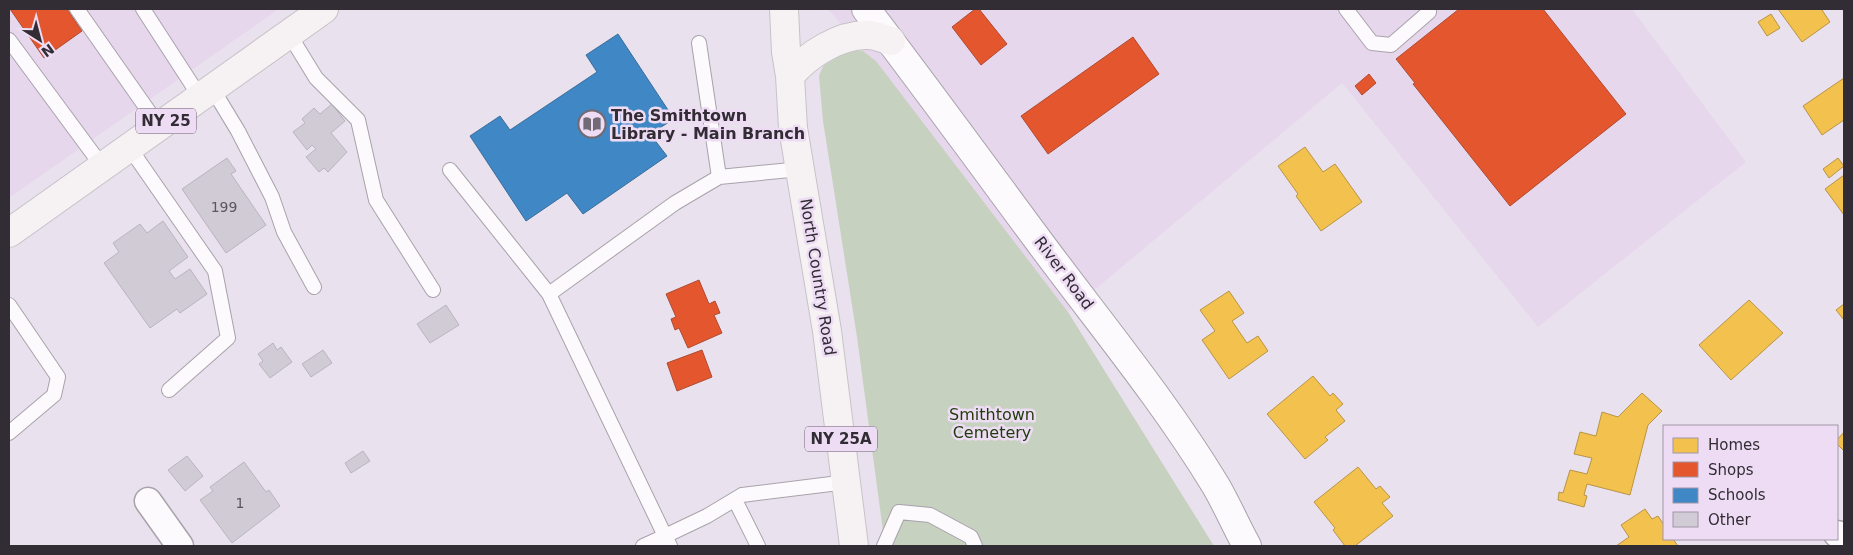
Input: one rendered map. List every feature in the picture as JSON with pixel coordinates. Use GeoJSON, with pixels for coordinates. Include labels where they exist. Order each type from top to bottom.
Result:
{"type":"FeatureCollection","features":[{"type":"Feature","properties":{"kind":"main road","name":"NY 25"},"geometry":{"type":"LineString","coordinates":[[10,229],[324,9]]}},
{"type":"Feature","properties":{"kind":"main road","name":"North Country Road"},"geometry":{"type":"LineString","coordinates":[[784,9],[793,128],[827,331],[854,546]]}},
{"type":"Feature","properties":{"kind":"main road"},"geometry":{"type":"LineString","coordinates":[[790,76],[799,65],[816,53],[847,38],[870,35],[891,41]]}},
{"type":"Feature","properties":{"kind":"street","name":"River Road"},"geometry":{"type":"LineString","coordinates":[[866,9],[989,171],[1038,240],[1117,342],[1180,430],[1217,488],[1247,546]]}},
{"type":"Feature","properties":{"kind":"street"},"geometry":{"type":"LineString","coordinates":[[148,501],[180,546]]}},
{"type":"Feature","properties":{"kind":"lane"},"geometry":{"type":"LineString","coordinates":[[77,9],[159,126]]}},
{"type":"Feature","properties":{"kind":"lane"},"geometry":{"type":"LineString","coordinates":[[1346,9],[1372,43],[1391,45],[1429,12],[1428,9]]}},
{"type":"Feature","properties":{"kind":"lane"},"geometry":{"type":"LineString","coordinates":[[147,10],[206,93],[238,130],[272,197],[284,232],[314,287]]}},
{"type":"Feature","properties":{"kind":"lane"},"geometry":{"type":"LineString","coordinates":[[289,34],[316,78],[358,120],[376,200],[433,290]]}},
{"type":"Feature","properties":{"kind":"lane"},"geometry":{"type":"LineString","coordinates":[[9,40],[102,166]]}},
{"type":"Feature","properties":{"kind":"lane"},"geometry":{"type":"LineString","coordinates":[[699,43],[719,177]]}},
{"type":"Feature","properties":{"kind":"lane"},"geometry":{"type":"LineString","coordinates":[[129,147],[215,271],[228,338],[169,390]]}},
{"type":"Feature","properties":{"kind":"lane"},"geometry":{"type":"LineString","coordinates":[[549,294],[675,203],[719,177],[800,169]]}},
{"type":"Feature","properties":{"kind":"lane"},"geometry":{"type":"LineString","coordinates":[[450,170],[549,294],[668,541]]}},
{"type":"Feature","properties":{"kind":"lane"},"geometry":{"type":"LineString","coordinates":[[9,305],[58,377],[54,395],[9,433]]}},
{"type":"Feature","properties":{"kind":"lane"},"geometry":{"type":"LineString","coordinates":[[643,546],[668,541],[742,495],[847,482]]}},
{"type":"Feature","properties":{"kind":"lane"},"geometry":{"type":"LineString","coordinates":[[735,500],[758,546]]}},
{"type":"Feature","properties":{"kind":"lane"},"geometry":{"type":"LineString","coordinates":[[884,546],[899,512],[930,515],[971,537],[975,546]]}},
{"type":"Feature","properties":{"kind":"shaded area"},"geometry":{"type":"Polygon","coordinates":[[[9,9],[279,9],[9,198],[9,9]]]}},
{"type":"Feature","properties":{"kind":"shaded area"},"geometry":{"type":"Polygon","coordinates":[[[828,9],[1632,9],[1746,162],[1538,327],[1342,83],[1068,312],[876,61],[863,51],[828,9]]]}},
{"type":"Feature","properties":{"kind":"green space","name":"Smithtown Cemetery"},"geometry":{"type":"Polygon","coordinates":[[[847,51],[863,51],[876,61],[1068,312],[1214,546],[885,546],[857,337],[823,121],[819,76],[823,66],[847,51]]]}},
{"type":"Feature","properties":{"kind":"building: Homes"},"geometry":{"type":"Polygon","coordinates":[[[1778,9],[1824,9],[1822,10],[1830,22],[1802,42],[1778,9]]]}},
{"type":"Feature","properties":{"kind":"building: Homes"},"geometry":{"type":"Polygon","coordinates":[[[1771,14],[1780,28],[1767,36],[1758,22],[1771,14]]]}},
{"type":"Feature","properties":{"kind":"building: Homes"},"geometry":{"type":"Polygon","coordinates":[[[1844,78],[1844,120],[1822,135],[1803,106],[1844,78]]]}},
{"type":"Feature","properties":{"kind":"building: Homes"},"geometry":{"type":"Polygon","coordinates":[[[1305,147],[1323,172],[1335,164],[1362,202],[1321,231],[1296,196],[1298,194],[1278,166],[1305,147]]]}},
{"type":"Feature","properties":{"kind":"building: Homes"},"geometry":{"type":"Polygon","coordinates":[[[1838,158],[1844,166],[1829,178],[1823,169],[1838,158]]]}},
{"type":"Feature","properties":{"kind":"building: Homes"},"geometry":{"type":"Polygon","coordinates":[[[1844,175],[1844,215],[1825,189],[1844,175]]]}},
{"type":"Feature","properties":{"kind":"building: Homes"},"geometry":{"type":"Polygon","coordinates":[[[1229,291],[1244,313],[1232,321],[1247,343],[1258,336],[1268,351],[1229,379],[1202,340],[1215,331],[1200,310],[1229,291]]]}},
{"type":"Feature","properties":{"kind":"building: Homes"},"geometry":{"type":"Polygon","coordinates":[[[1749,300],[1783,333],[1731,380],[1699,345],[1749,300]]]}},
{"type":"Feature","properties":{"kind":"building: Homes"},"geometry":{"type":"Polygon","coordinates":[[[1844,304],[1844,320],[1836,310],[1844,304]]]}},
{"type":"Feature","properties":{"kind":"building: Homes"},"geometry":{"type":"Polygon","coordinates":[[[1313,376],[1330,396],[1333,393],[1343,404],[1336,410],[1345,421],[1325,437],[1328,440],[1305,459],[1267,414],[1313,376]]]}},
{"type":"Feature","properties":{"kind":"building: Homes"},"geometry":{"type":"Polygon","coordinates":[[[1642,393],[1662,411],[1648,425],[1630,495],[1587,484],[1584,495],[1587,496],[1584,507],[1558,500],[1559,492],[1563,493],[1570,470],[1587,474],[1592,458],[1574,454],[1580,432],[1596,436],[1602,412],[1618,417],[1642,393]]]}},
{"type":"Feature","properties":{"kind":"building: Homes"},"geometry":{"type":"Polygon","coordinates":[[[1844,432],[1844,451],[1838,445],[1838,439],[1844,432]]]}},
{"type":"Feature","properties":{"kind":"building: Homes"},"geometry":{"type":"Polygon","coordinates":[[[1358,467],[1376,489],[1380,486],[1390,497],[1382,503],[1393,516],[1355,546],[1345,546],[1333,530],[1335,528],[1314,502],[1358,467]]]}},
{"type":"Feature","properties":{"kind":"building: Homes"},"geometry":{"type":"Polygon","coordinates":[[[1645,509],[1652,519],[1658,516],[1663,524],[1663,540],[1674,540],[1678,546],[1616,546],[1629,537],[1621,525],[1645,509]]]}},
{"type":"Feature","properties":{"kind":"building: Shops"},"geometry":{"type":"Polygon","coordinates":[[[10,9],[67,9],[82,31],[44,58],[10,9]]]}},
{"type":"Feature","properties":{"kind":"building: Shops"},"geometry":{"type":"Polygon","coordinates":[[[975,9],[979,9],[1007,44],[981,65],[952,27],[975,9]]]}},
{"type":"Feature","properties":{"kind":"building: Shops"},"geometry":{"type":"Polygon","coordinates":[[[1459,9],[1543,9],[1626,114],[1510,206],[1413,84],[1415,83],[1396,59],[1459,9]]]}},
{"type":"Feature","properties":{"kind":"building: Shops"},"geometry":{"type":"Polygon","coordinates":[[[1133,37],[1159,74],[1048,154],[1021,116],[1133,37]]]}},
{"type":"Feature","properties":{"kind":"building: Shops"},"geometry":{"type":"Polygon","coordinates":[[[1369,74],[1376,83],[1362,95],[1355,86],[1369,74]]]}},
{"type":"Feature","properties":{"kind":"building: Shops"},"geometry":{"type":"Polygon","coordinates":[[[699,280],[709,304],[715,301],[720,313],[714,315],[722,333],[688,348],[679,328],[675,330],[671,319],[676,317],[666,294],[699,280]]]}},
{"type":"Feature","properties":{"kind":"building: Shops"},"geometry":{"type":"Polygon","coordinates":[[[702,350],[712,377],[677,391],[667,363],[702,350]]]}},
{"type":"Feature","properties":{"kind":"building: Schools","name":"The Smithtown Library - Main Branch"},"geometry":{"type":"Polygon","coordinates":[[[618,34],[674,119],[650,134],[667,156],[583,214],[567,193],[526,221],[470,136],[500,116],[510,130],[597,72],[586,55],[618,34]]]}},
{"type":"Feature","properties":{"kind":"building: Other"},"geometry":{"type":"Polygon","coordinates":[[[332,104],[345,121],[331,133],[347,152],[328,172],[324,168],[319,172],[306,157],[316,149],[312,145],[307,150],[293,132],[305,123],[302,119],[314,108],[320,114],[332,104]]]}},
{"type":"Feature","properties":{"kind":"building: Other"},"geometry":{"type":"Polygon","coordinates":[[[227,158],[236,171],[231,174],[266,225],[226,253],[182,189],[227,158]]]}},
{"type":"Feature","properties":{"kind":"building: Other"},"geometry":{"type":"Polygon","coordinates":[[[163,221],[188,257],[169,271],[175,279],[190,269],[207,294],[180,313],[177,309],[150,328],[104,263],[119,252],[113,243],[140,224],[147,233],[163,221]]]}},
{"type":"Feature","properties":{"kind":"building: Other"},"geometry":{"type":"Polygon","coordinates":[[[446,305],[459,325],[430,343],[417,324],[446,305]]]}},
{"type":"Feature","properties":{"kind":"building: Other"},"geometry":{"type":"Polygon","coordinates":[[[273,343],[277,350],[281,347],[292,362],[270,378],[259,364],[263,361],[258,354],[273,343]]]}},
{"type":"Feature","properties":{"kind":"building: Other"},"geometry":{"type":"Polygon","coordinates":[[[323,350],[332,363],[311,377],[302,364],[323,350]]]}},
{"type":"Feature","properties":{"kind":"building: Other"},"geometry":{"type":"Polygon","coordinates":[[[363,451],[370,461],[351,473],[345,463],[363,451]]]}},
{"type":"Feature","properties":{"kind":"building: Other"},"geometry":{"type":"Polygon","coordinates":[[[187,456],[203,476],[185,491],[168,470],[187,456]]]}},
{"type":"Feature","properties":{"kind":"building: Other"},"geometry":{"type":"Polygon","coordinates":[[[244,462],[266,492],[269,490],[280,506],[232,543],[200,500],[213,491],[210,487],[244,462]]]}},
{"type":"Feature","properties":{"kind":"place","name":"The Smithtown Library - Main Branch"},"geometry":{"type":"Point","coordinates":[592,124]}}]}
